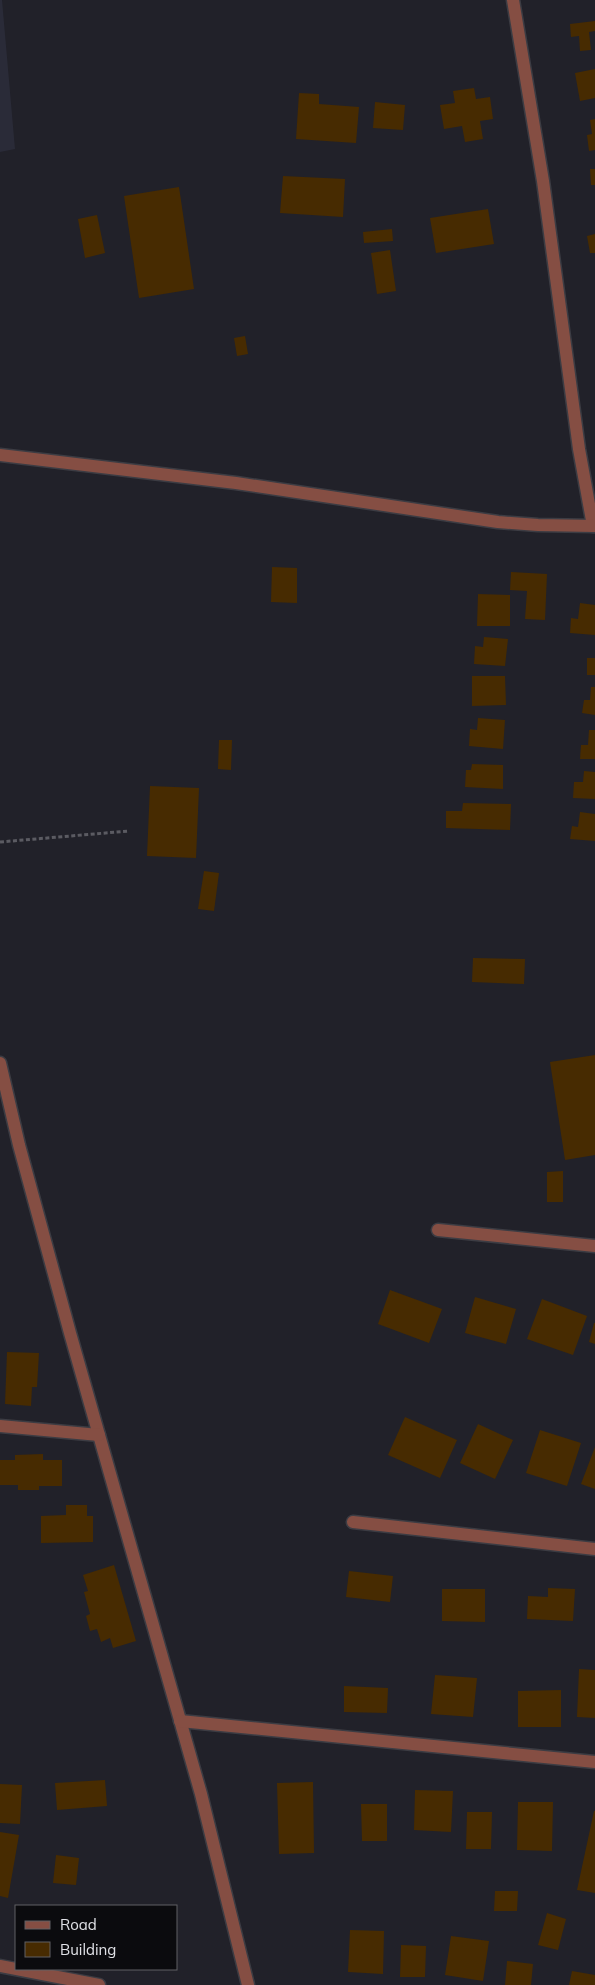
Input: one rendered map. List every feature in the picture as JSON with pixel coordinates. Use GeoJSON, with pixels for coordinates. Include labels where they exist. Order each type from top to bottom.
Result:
{"type":"FeatureCollection","features":[{"type":"Feature","properties":{"kind":"street"},"geometry":{"type":"LineString","coordinates":[[0,455],[236,483],[498,522],[594,526],[580,449],[543,181],[512,0]]}},
{"type":"Feature","properties":{"kind":"street"},"geometry":{"type":"LineString","coordinates":[[0,1063],[31,1191],[201,1794],[248,1985]]}},
{"type":"Feature","properties":{"kind":"street"},"geometry":{"type":"LineString","coordinates":[[438,1230],[595,1246]]}},
{"type":"Feature","properties":{"kind":"street"},"geometry":{"type":"LineString","coordinates":[[0,1426],[99,1435]]}},
{"type":"Feature","properties":{"kind":"street"},"geometry":{"type":"LineString","coordinates":[[353,1522],[595,1549]]}},
{"type":"Feature","properties":{"kind":"street"},"geometry":{"type":"LineString","coordinates":[[180,1722],[595,1762]]}},
{"type":"Feature","properties":{"kind":"street"},"geometry":{"type":"LineString","coordinates":[[0,1966],[15,1969]]}},
{"type":"Feature","properties":{"kind":"street"},"geometry":{"type":"LineString","coordinates":[[21,1970],[99,1985]]}},
{"type":"Feature","properties":{"kind":"path"},"geometry":{"type":"LineString","coordinates":[[0,842],[129,831]]}},
{"type":"Feature","properties":{"kind":"shaded area"},"geometry":{"type":"Polygon","coordinates":[[[0,0],[2,0],[15,149],[0,152],[0,0]]]}},
{"type":"Feature","properties":{"kind":"building"},"geometry":{"type":"Polygon","coordinates":[[[595,21],[595,31],[589,32],[591,50],[580,51],[579,36],[571,37],[570,24],[595,21]]]}},
{"type":"Feature","properties":{"kind":"building"},"geometry":{"type":"Polygon","coordinates":[[[595,69],[595,98],[580,101],[575,73],[595,69]]]}},
{"type":"Feature","properties":{"kind":"building"},"geometry":{"type":"Polygon","coordinates":[[[474,88],[476,99],[490,97],[493,119],[480,121],[483,139],[465,142],[462,126],[444,129],[440,105],[455,103],[453,91],[474,88]]]}},
{"type":"Feature","properties":{"kind":"building"},"geometry":{"type":"Polygon","coordinates":[[[299,93],[319,94],[319,104],[359,107],[356,143],[296,139],[299,93]]]}},
{"type":"Feature","properties":{"kind":"building"},"geometry":{"type":"Polygon","coordinates":[[[375,102],[405,105],[403,130],[373,128],[375,102]]]}},
{"type":"Feature","properties":{"kind":"building"},"geometry":{"type":"Polygon","coordinates":[[[595,119],[595,150],[589,151],[587,135],[592,134],[590,120],[595,119]]]}},
{"type":"Feature","properties":{"kind":"building"},"geometry":{"type":"Polygon","coordinates":[[[590,169],[595,169],[595,185],[591,185],[590,169]]]}},
{"type":"Feature","properties":{"kind":"building"},"geometry":{"type":"Polygon","coordinates":[[[283,176],[345,179],[343,217],[280,213],[283,176]]]}},
{"type":"Feature","properties":{"kind":"building"},"geometry":{"type":"Polygon","coordinates":[[[179,187],[194,289],[139,298],[124,196],[179,187]]]}},
{"type":"Feature","properties":{"kind":"building"},"geometry":{"type":"Polygon","coordinates":[[[488,209],[494,244],[436,253],[430,218],[488,209]]]}},
{"type":"Feature","properties":{"kind":"building"},"geometry":{"type":"Polygon","coordinates":[[[97,215],[105,253],[85,258],[78,219],[97,215]]]}},
{"type":"Feature","properties":{"kind":"building"},"geometry":{"type":"Polygon","coordinates":[[[392,229],[393,241],[364,243],[363,232],[392,229]]]}},
{"type":"Feature","properties":{"kind":"building"},"geometry":{"type":"Polygon","coordinates":[[[595,234],[595,253],[590,253],[587,236],[595,234]]]}},
{"type":"Feature","properties":{"kind":"building"},"geometry":{"type":"Polygon","coordinates":[[[390,250],[396,291],[377,294],[371,253],[390,250]]]}},
{"type":"Feature","properties":{"kind":"building"},"geometry":{"type":"Polygon","coordinates":[[[245,336],[248,354],[237,356],[234,338],[245,336]]]}},
{"type":"Feature","properties":{"kind":"building"},"geometry":{"type":"Polygon","coordinates":[[[272,567],[297,568],[297,603],[271,602],[272,567]]]}},
{"type":"Feature","properties":{"kind":"building"},"geometry":{"type":"Polygon","coordinates":[[[511,572],[547,574],[545,620],[525,619],[527,591],[510,590],[511,572]]]}},
{"type":"Feature","properties":{"kind":"building"},"geometry":{"type":"Polygon","coordinates":[[[478,594],[510,595],[510,626],[477,626],[478,594]]]}},
{"type":"Feature","properties":{"kind":"building"},"geometry":{"type":"Polygon","coordinates":[[[580,603],[595,605],[595,635],[570,633],[571,618],[578,619],[580,603]]]}},
{"type":"Feature","properties":{"kind":"building"},"geometry":{"type":"Polygon","coordinates":[[[484,637],[508,639],[505,666],[474,664],[475,646],[483,647],[484,637]]]}},
{"type":"Feature","properties":{"kind":"building"},"geometry":{"type":"Polygon","coordinates":[[[587,658],[595,658],[595,675],[587,675],[587,658]]]}},
{"type":"Feature","properties":{"kind":"building"},"geometry":{"type":"Polygon","coordinates":[[[472,676],[505,676],[506,705],[472,706],[472,676]]]}},
{"type":"Feature","properties":{"kind":"building"},"geometry":{"type":"Polygon","coordinates":[[[591,687],[595,687],[595,715],[582,713],[584,700],[590,700],[591,687]]]}},
{"type":"Feature","properties":{"kind":"building"},"geometry":{"type":"Polygon","coordinates":[[[478,718],[505,720],[503,749],[469,746],[470,729],[477,730],[478,718]]]}},
{"type":"Feature","properties":{"kind":"building"},"geometry":{"type":"Polygon","coordinates":[[[589,730],[595,730],[595,759],[580,759],[581,745],[588,745],[589,730]]]}},
{"type":"Feature","properties":{"kind":"building"},"geometry":{"type":"Polygon","coordinates":[[[219,740],[232,740],[231,770],[218,769],[219,740]]]}},
{"type":"Feature","properties":{"kind":"building"},"geometry":{"type":"Polygon","coordinates":[[[472,764],[503,765],[503,789],[465,787],[466,770],[471,770],[472,764]]]}},
{"type":"Feature","properties":{"kind":"building"},"geometry":{"type":"Polygon","coordinates":[[[584,771],[595,772],[595,799],[573,798],[574,782],[583,782],[584,771]]]}},
{"type":"Feature","properties":{"kind":"building"},"geometry":{"type":"Polygon","coordinates":[[[150,786],[199,788],[196,858],[147,856],[150,786]]]}},
{"type":"Feature","properties":{"kind":"building"},"geometry":{"type":"Polygon","coordinates":[[[463,803],[511,804],[510,830],[446,828],[446,811],[462,811],[463,803]]]}},
{"type":"Feature","properties":{"kind":"building"},"geometry":{"type":"Polygon","coordinates":[[[580,812],[595,814],[595,841],[570,839],[572,826],[578,827],[580,812]]]}},
{"type":"Feature","properties":{"kind":"building"},"geometry":{"type":"Polygon","coordinates":[[[204,871],[219,873],[214,911],[198,909],[204,871]]]}},
{"type":"Feature","properties":{"kind":"building"},"geometry":{"type":"Polygon","coordinates":[[[473,958],[525,959],[524,984],[472,982],[473,958]]]}},
{"type":"Feature","properties":{"kind":"building"},"geometry":{"type":"Polygon","coordinates":[[[595,1055],[595,1155],[565,1160],[550,1062],[595,1055]]]}},
{"type":"Feature","properties":{"kind":"building"},"geometry":{"type":"Polygon","coordinates":[[[563,1171],[563,1202],[547,1202],[547,1172],[563,1171]]]}},
{"type":"Feature","properties":{"kind":"building"},"geometry":{"type":"Polygon","coordinates":[[[390,1290],[442,1309],[429,1343],[378,1324],[390,1290]]]}},
{"type":"Feature","properties":{"kind":"building"},"geometry":{"type":"Polygon","coordinates":[[[475,1297],[516,1309],[506,1344],[465,1333],[475,1297]]]}},
{"type":"Feature","properties":{"kind":"building"},"geometry":{"type":"Polygon","coordinates":[[[542,1299],[587,1316],[573,1355],[527,1339],[542,1299]]]}},
{"type":"Feature","properties":{"kind":"building"},"geometry":{"type":"Polygon","coordinates":[[[595,1323],[595,1344],[589,1342],[595,1323]]]}},
{"type":"Feature","properties":{"kind":"building"},"geometry":{"type":"Polygon","coordinates":[[[7,1352],[39,1353],[37,1387],[32,1387],[31,1406],[5,1404],[7,1352]]]}},
{"type":"Feature","properties":{"kind":"building"},"geometry":{"type":"Polygon","coordinates":[[[405,1417],[457,1440],[440,1478],[388,1455],[405,1417]]]}},
{"type":"Feature","properties":{"kind":"building"},"geometry":{"type":"Polygon","coordinates":[[[478,1424],[513,1440],[495,1479],[460,1463],[478,1424]]]}},
{"type":"Feature","properties":{"kind":"building"},"geometry":{"type":"Polygon","coordinates":[[[540,1430],[581,1443],[567,1486],[526,1473],[540,1430]]]}},
{"type":"Feature","properties":{"kind":"building"},"geometry":{"type":"Polygon","coordinates":[[[595,1447],[595,1489],[581,1484],[595,1447]]]}},
{"type":"Feature","properties":{"kind":"building"},"geometry":{"type":"Polygon","coordinates":[[[43,1454],[43,1460],[62,1460],[62,1486],[39,1486],[39,1490],[18,1490],[18,1485],[0,1485],[0,1460],[15,1460],[15,1455],[43,1454]]]}},
{"type":"Feature","properties":{"kind":"building"},"geometry":{"type":"Polygon","coordinates":[[[66,1505],[87,1505],[87,1516],[93,1516],[93,1542],[41,1543],[41,1516],[66,1515],[66,1505]]]}},
{"type":"Feature","properties":{"kind":"building"},"geometry":{"type":"Polygon","coordinates":[[[114,1565],[136,1641],[113,1648],[110,1638],[101,1642],[97,1629],[90,1631],[86,1616],[90,1614],[84,1592],[88,1591],[83,1575],[114,1565]]]}},
{"type":"Feature","properties":{"kind":"building"},"geometry":{"type":"Polygon","coordinates":[[[349,1571],[393,1576],[390,1602],[346,1597],[349,1571]]]}},
{"type":"Feature","properties":{"kind":"building"},"geometry":{"type":"Polygon","coordinates":[[[548,1588],[575,1589],[573,1621],[527,1619],[528,1596],[548,1597],[548,1588]]]}},
{"type":"Feature","properties":{"kind":"building"},"geometry":{"type":"Polygon","coordinates":[[[442,1589],[485,1589],[485,1622],[442,1621],[442,1589]]]}},
{"type":"Feature","properties":{"kind":"building"},"geometry":{"type":"Polygon","coordinates":[[[579,1669],[595,1670],[595,1718],[577,1717],[579,1669]]]}},
{"type":"Feature","properties":{"kind":"building"},"geometry":{"type":"Polygon","coordinates":[[[435,1675],[477,1678],[473,1717],[431,1714],[435,1675]]]}},
{"type":"Feature","properties":{"kind":"building"},"geometry":{"type":"Polygon","coordinates":[[[344,1686],[388,1688],[387,1713],[344,1712],[344,1686]]]}},
{"type":"Feature","properties":{"kind":"building"},"geometry":{"type":"Polygon","coordinates":[[[561,1690],[561,1727],[518,1727],[518,1691],[561,1690]]]}},
{"type":"Feature","properties":{"kind":"building"},"geometry":{"type":"Polygon","coordinates":[[[105,1780],[107,1806],[57,1810],[55,1783],[105,1780]]]}},
{"type":"Feature","properties":{"kind":"building"},"geometry":{"type":"Polygon","coordinates":[[[313,1782],[314,1853],[279,1854],[277,1783],[313,1782]]]}},
{"type":"Feature","properties":{"kind":"building"},"geometry":{"type":"Polygon","coordinates":[[[0,1784],[22,1785],[20,1824],[0,1823],[0,1784]]]}},
{"type":"Feature","properties":{"kind":"building"},"geometry":{"type":"Polygon","coordinates":[[[415,1790],[453,1791],[451,1832],[414,1830],[415,1790]]]}},
{"type":"Feature","properties":{"kind":"building"},"geometry":{"type":"Polygon","coordinates":[[[518,1802],[553,1802],[552,1851],[517,1850],[518,1802]]]}},
{"type":"Feature","properties":{"kind":"building"},"geometry":{"type":"Polygon","coordinates":[[[361,1804],[387,1804],[387,1841],[362,1841],[361,1804]]]}},
{"type":"Feature","properties":{"kind":"building"},"geometry":{"type":"Polygon","coordinates":[[[595,1811],[595,1893],[577,1890],[595,1811]]]}},
{"type":"Feature","properties":{"kind":"building"},"geometry":{"type":"Polygon","coordinates":[[[467,1812],[492,1812],[491,1849],[466,1849],[467,1812]]]}},
{"type":"Feature","properties":{"kind":"building"},"geometry":{"type":"Polygon","coordinates":[[[0,1832],[19,1835],[8,1898],[0,1896],[0,1832]]]}},
{"type":"Feature","properties":{"kind":"building"},"geometry":{"type":"Polygon","coordinates":[[[56,1855],[79,1858],[76,1885],[53,1883],[56,1855]]]}},
{"type":"Feature","properties":{"kind":"building"},"geometry":{"type":"Polygon","coordinates":[[[495,1891],[518,1891],[517,1911],[494,1911],[495,1891]]]}},
{"type":"Feature","properties":{"kind":"building"},"geometry":{"type":"Polygon","coordinates":[[[547,1913],[566,1919],[558,1950],[538,1945],[547,1913]]]}},
{"type":"Feature","properties":{"kind":"building"},"geometry":{"type":"Polygon","coordinates":[[[350,1930],[384,1931],[383,1974],[348,1972],[350,1930]]]}},
{"type":"Feature","properties":{"kind":"building"},"geometry":{"type":"Polygon","coordinates":[[[451,1936],[489,1941],[483,1981],[445,1975],[451,1936]]]}},
{"type":"Feature","properties":{"kind":"building"},"geometry":{"type":"Polygon","coordinates":[[[401,1945],[426,1946],[425,1977],[400,1977],[401,1945]]]}},
{"type":"Feature","properties":{"kind":"building"},"geometry":{"type":"Polygon","coordinates":[[[507,1961],[533,1964],[531,1985],[505,1985],[507,1961]]]}},
{"type":"Feature","properties":{"kind":"building"},"geometry":{"type":"Polygon","coordinates":[[[572,1971],[595,1975],[595,1985],[569,1985],[572,1971]]]}}]}
